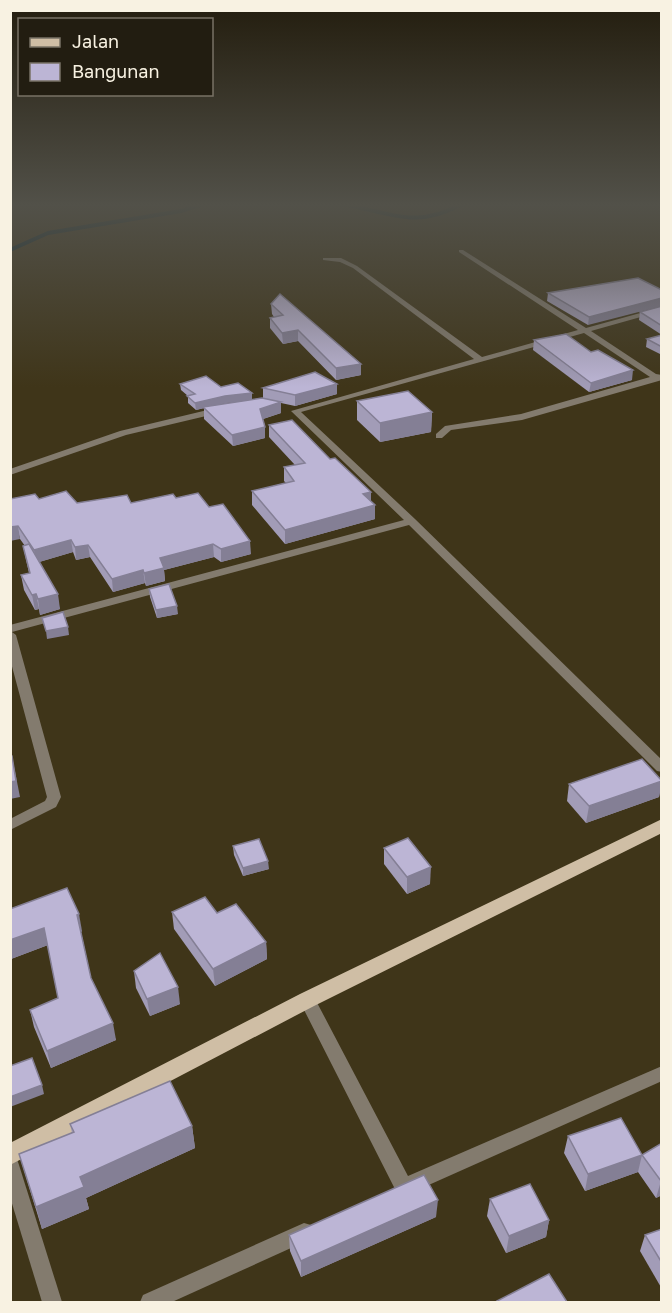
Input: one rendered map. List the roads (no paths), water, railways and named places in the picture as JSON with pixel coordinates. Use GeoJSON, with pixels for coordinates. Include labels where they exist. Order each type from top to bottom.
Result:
{"type":"FeatureCollection","features":[{"type":"Feature","properties":{"kind":"main road"},"geometry":{"type":"LineString","coordinates":[[10,1155],[307,1000],[662,825]]}},
{"type":"Feature","properties":{"kind":"street"},"geometry":{"type":"LineString","coordinates":[[351,265],[480,359]]}},
{"type":"Feature","properties":{"kind":"street"},"geometry":{"type":"LineString","coordinates":[[481,265],[510,286],[615,348],[659,378]]}},
{"type":"Feature","properties":{"kind":"street"},"geometry":{"type":"LineString","coordinates":[[662,309],[291,410],[411,521],[662,768]]}},
{"type":"Feature","properties":{"kind":"street"},"geometry":{"type":"LineString","coordinates":[[439,436],[448,428],[522,417],[659,378]]}},
{"type":"Feature","properties":{"kind":"street"},"geometry":{"type":"LineString","coordinates":[[10,472],[123,433],[234,407]]}},
{"type":"Feature","properties":{"kind":"street"},"geometry":{"type":"LineString","coordinates":[[10,629],[411,521]]}},
{"type":"Feature","properties":{"kind":"street"},"geometry":{"type":"LineString","coordinates":[[10,635],[54,797],[51,804],[10,825]]}},
{"type":"Feature","properties":{"kind":"street"},"geometry":{"type":"LineString","coordinates":[[307,1000],[404,1186]]}},
{"type":"Feature","properties":{"kind":"street"},"geometry":{"type":"LineString","coordinates":[[383,1196],[662,1073]]}},
{"type":"Feature","properties":{"kind":"street"},"geometry":{"type":"LineString","coordinates":[[10,1165],[52,1302]]}},
{"type":"Feature","properties":{"kind":"street"},"geometry":{"type":"LineString","coordinates":[[150,1302],[320,1225]]}}]}
